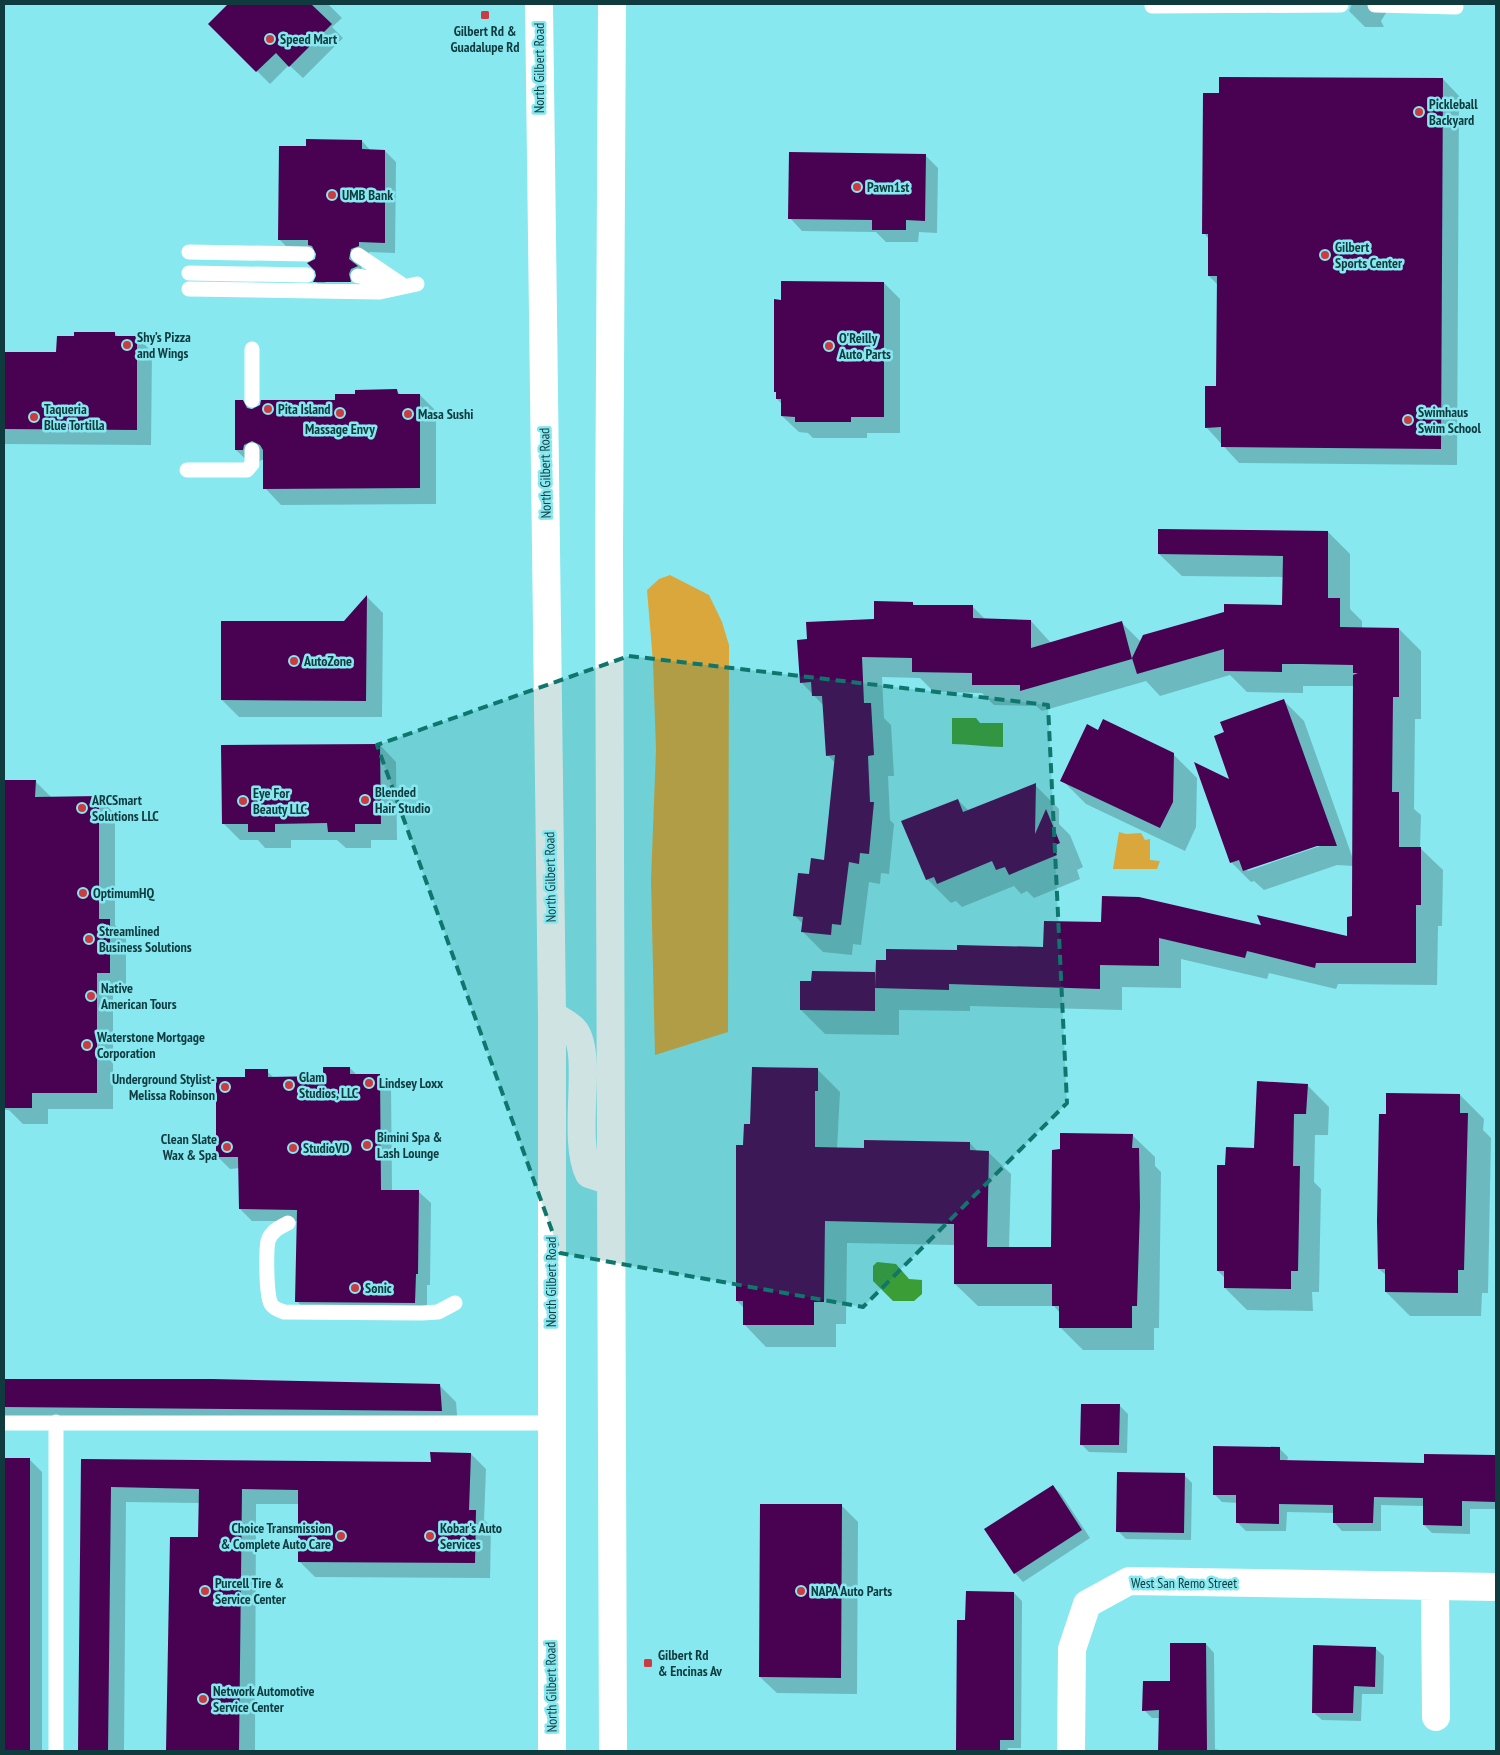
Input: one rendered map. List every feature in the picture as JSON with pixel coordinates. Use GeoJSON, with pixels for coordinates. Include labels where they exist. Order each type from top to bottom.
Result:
{"type":"FeatureCollection","features":[{"type":"Feature","properties":{"kind":"main road","name":"North Gilbert Road"},"geometry":{"type":"LineString","coordinates":[[539,4],[552,1014],[552,1751]]}},
{"type":"Feature","properties":{"kind":"main road"},"geometry":{"type":"LineString","coordinates":[[612,4],[609,541],[613,1751]]}},
{"type":"Feature","properties":{"kind":"main road"},"geometry":{"type":"LineString","coordinates":[[552,1014],[575,1031],[583,1050],[581,1143],[584,1163],[589,1174],[610,1181]]}},
{"type":"Feature","properties":{"kind":"main road","name":"West San Remo Street"},"geometry":{"type":"LineString","coordinates":[[1071,1751],[1072,1648],[1087,1604],[1129,1580],[1496,1587]]}},
{"type":"Feature","properties":{"kind":"main road"},"geometry":{"type":"LineString","coordinates":[[1435,1586],[1436,1717]]}},
{"type":"Feature","properties":{"kind":"lane"},"geometry":{"type":"LineString","coordinates":[[1152,6],[1342,5]]}},
{"type":"Feature","properties":{"kind":"lane"},"geometry":{"type":"LineString","coordinates":[[1376,6],[1456,7]]}},
{"type":"Feature","properties":{"kind":"lane"},"geometry":{"type":"LineString","coordinates":[[189,252],[308,254]]}},
{"type":"Feature","properties":{"kind":"lane"},"geometry":{"type":"LineString","coordinates":[[358,254],[411,285]]}},
{"type":"Feature","properties":{"kind":"lane"},"geometry":{"type":"LineString","coordinates":[[189,273],[307,275]]}},
{"type":"Feature","properties":{"kind":"lane"},"geometry":{"type":"LineString","coordinates":[[358,276],[411,285]]}},
{"type":"Feature","properties":{"kind":"lane"},"geometry":{"type":"LineString","coordinates":[[189,289],[380,292],[411,285]]}},
{"type":"Feature","properties":{"kind":"lane"},"geometry":{"type":"LineString","coordinates":[[252,349],[252,400]]}},
{"type":"Feature","properties":{"kind":"lane"},"geometry":{"type":"LineString","coordinates":[[187,470],[247,470],[252,464],[252,450]]}},
{"type":"Feature","properties":{"kind":"lane"},"geometry":{"type":"LineString","coordinates":[[288,1223],[275,1230],[268,1240],[268,1290],[271,1304],[275,1308],[284,1312],[422,1313],[438,1312],[455,1303]]}},
{"type":"Feature","properties":{"kind":"lane"},"geometry":{"type":"LineString","coordinates":[[56,1422],[56,1751]]}},
{"type":"Feature","properties":{"kind":"lane"},"geometry":{"type":"LineString","coordinates":[[4,1423],[551,1423]]}},
{"type":"Feature","properties":{"kind":"highlighted area"},"geometry":{"type":"Polygon","coordinates":[[[629,656],[1048,705],[1067,1103],[863,1307],[560,1253],[377,745],[629,656]]]}},
{"type":"Feature","properties":{"kind":"shaded area"},"geometry":{"type":"Polygon","coordinates":[[[670,575],[709,595],[722,622],[729,645],[728,1032],[655,1055],[651,880],[656,750],[653,662],[647,590],[659,579],[670,575]]]}},
{"type":"Feature","properties":{"kind":"shaded area"},"geometry":{"type":"Polygon","coordinates":[[[952,718],[976,718],[980,723],[1003,723],[1003,747],[952,744],[952,718]]]}},
{"type":"Feature","properties":{"kind":"shaded area"},"geometry":{"type":"Polygon","coordinates":[[[1119,832],[1126,834],[1141,833],[1145,840],[1150,839],[1150,860],[1160,861],[1157,869],[1113,869],[1119,832]]]}},
{"type":"Feature","properties":{"kind":"shaded area"},"geometry":{"type":"Polygon","coordinates":[[[877,1262],[896,1264],[909,1279],[922,1280],[922,1294],[914,1301],[893,1301],[873,1281],[873,1266],[877,1262]]]}},
{"type":"Feature","properties":{"kind":"building","name":"Speed Mart"},"geometry":{"type":"Polygon","coordinates":[[[228,4],[311,4],[332,24],[289,67],[276,53],[256,72],[208,24],[228,4]]]}},
{"type":"Feature","properties":{"kind":"building","name":"Gilbert Sports Center"},"geometry":{"type":"Polygon","coordinates":[[[1219,77],[1443,78],[1441,449],[1221,447],[1221,427],[1205,428],[1205,386],[1216,386],[1217,276],[1208,276],[1208,234],[1202,234],[1203,93],[1219,93],[1219,77]]]}},
{"type":"Feature","properties":{"kind":"building","name":"UMB Bank"},"geometry":{"type":"Polygon","coordinates":[[[306,139],[362,140],[362,149],[385,150],[385,243],[359,242],[359,246],[351,249],[349,259],[358,266],[351,269],[349,274],[351,282],[313,282],[316,276],[315,271],[307,263],[315,259],[316,254],[312,246],[308,245],[308,240],[278,240],[279,146],[306,146],[306,139]]]}},
{"type":"Feature","properties":{"kind":"building","name":"Pawn1st"},"geometry":{"type":"Polygon","coordinates":[[[789,152],[926,154],[925,221],[906,220],[906,230],[872,230],[872,220],[788,219],[789,152]]]}},
{"type":"Feature","properties":{"kind":"building","name":"O'Reilly Auto Parts"},"geometry":{"type":"Polygon","coordinates":[[[781,281],[884,282],[884,417],[851,417],[851,422],[795,422],[795,417],[781,416],[781,399],[776,399],[776,392],[774,392],[774,299],[781,300],[781,281]]]}},
{"type":"Feature","properties":{"kind":"building"},"geometry":{"type":"Polygon","coordinates":[[[74,332],[115,332],[115,336],[137,336],[137,430],[4,429],[4,352],[56,352],[57,336],[74,336],[74,332]]]}},
{"type":"Feature","properties":{"kind":"building"},"geometry":{"type":"Polygon","coordinates":[[[397,389],[398,394],[420,394],[420,488],[263,489],[263,450],[260,445],[252,441],[244,445],[243,450],[235,450],[235,400],[243,400],[247,408],[252,409],[260,405],[261,400],[335,400],[335,394],[355,394],[355,390],[397,389]]]}},
{"type":"Feature","properties":{"kind":"building"},"geometry":{"type":"Polygon","coordinates":[[[1158,529],[1328,531],[1328,598],[1340,598],[1340,627],[1399,628],[1399,697],[1393,697],[1392,792],[1399,792],[1399,847],[1421,847],[1421,905],[1416,905],[1416,963],[1316,963],[1315,968],[1247,951],[1245,958],[1159,938],[1159,966],[1100,965],[1100,989],[949,984],[949,990],[875,988],[876,960],[886,960],[886,949],[957,950],[957,945],[1043,947],[1044,921],[1101,922],[1102,896],[1139,897],[1261,925],[1257,915],[1347,936],[1347,917],[1352,916],[1353,675],[1358,673],[1353,673],[1353,665],[1302,664],[1282,664],[1282,672],[1224,671],[1224,649],[1137,674],[1132,658],[1143,635],[1224,612],[1224,604],[1282,605],[1283,556],[1158,554],[1158,529]]]}},
{"type":"Feature","properties":{"kind":"building","name":"AutoZone"},"geometry":{"type":"Polygon","coordinates":[[[367,595],[366,701],[221,700],[221,621],[344,621],[367,595]]]}},
{"type":"Feature","properties":{"kind":"building"},"geometry":{"type":"Polygon","coordinates":[[[874,601],[913,602],[913,605],[973,605],[973,618],[1031,620],[1031,648],[1122,621],[1132,659],[1020,691],[1020,685],[972,685],[972,673],[912,672],[912,658],[862,657],[864,703],[871,703],[874,755],[868,756],[870,802],[874,802],[869,854],[860,853],[859,864],[849,862],[841,925],[832,924],[831,935],[801,932],[803,917],[793,916],[798,873],[809,874],[811,858],[824,860],[835,755],[826,756],[822,696],[812,696],[811,682],[800,683],[797,640],[807,639],[806,622],[874,619],[874,601]]]}},
{"type":"Feature","properties":{"kind":"building"},"geometry":{"type":"Polygon","coordinates":[[[1284,699],[1337,846],[1317,846],[1243,871],[1239,860],[1230,863],[1194,762],[1229,779],[1214,736],[1224,732],[1220,722],[1284,699]]]}},
{"type":"Feature","properties":{"kind":"building"},"geometry":{"type":"Polygon","coordinates":[[[1103,719],[1174,753],[1173,802],[1160,828],[1060,781],[1087,724],[1098,730],[1103,719]]]}},
{"type":"Feature","properties":{"kind":"building"},"geometry":{"type":"Polygon","coordinates":[[[380,744],[381,824],[355,824],[355,832],[328,832],[327,823],[275,824],[275,832],[248,832],[248,824],[222,824],[221,745],[380,744]]]}},
{"type":"Feature","properties":{"kind":"building"},"geometry":{"type":"Polygon","coordinates":[[[5,780],[36,780],[35,797],[99,796],[99,919],[110,919],[110,973],[97,973],[97,1093],[32,1093],[32,1108],[5,1108],[5,780]]]}},
{"type":"Feature","properties":{"kind":"building"},"geometry":{"type":"Polygon","coordinates":[[[1036,783],[1035,834],[1046,809],[1060,843],[1053,846],[1057,855],[1009,875],[1005,867],[996,870],[992,861],[937,884],[934,877],[926,880],[901,821],[958,799],[963,812],[1036,783]]]}},
{"type":"Feature","properties":{"kind":"building"},"geometry":{"type":"Polygon","coordinates":[[[812,971],[875,972],[875,1011],[800,1010],[800,981],[811,981],[812,971]]]}},
{"type":"Feature","properties":{"kind":"building"},"geometry":{"type":"Polygon","coordinates":[[[323,1067],[350,1067],[350,1074],[380,1074],[381,1190],[419,1190],[418,1274],[416,1274],[415,1303],[295,1302],[297,1210],[239,1209],[238,1157],[216,1157],[216,1077],[245,1077],[245,1069],[268,1069],[268,1077],[323,1076],[323,1067]]]}},
{"type":"Feature","properties":{"kind":"building"},"geometry":{"type":"Polygon","coordinates":[[[752,1067],[818,1068],[818,1091],[815,1091],[815,1147],[864,1148],[864,1140],[970,1142],[970,1150],[989,1151],[987,1247],[1051,1247],[1052,1150],[1060,1149],[1060,1133],[1133,1134],[1132,1148],[1139,1148],[1140,1207],[1137,1306],[1132,1306],[1132,1328],[1059,1328],[1059,1306],[1052,1306],[1052,1284],[954,1284],[954,1224],[825,1221],[824,1302],[814,1302],[814,1325],[743,1325],[743,1301],[736,1301],[736,1145],[743,1145],[744,1124],[750,1124],[752,1067]]]}},
{"type":"Feature","properties":{"kind":"building"},"geometry":{"type":"Polygon","coordinates":[[[1257,1081],[1308,1084],[1306,1114],[1294,1114],[1293,1166],[1300,1166],[1298,1271],[1291,1271],[1291,1289],[1224,1288],[1224,1271],[1217,1271],[1217,1165],[1225,1165],[1226,1147],[1254,1148],[1257,1081]]]}},
{"type":"Feature","properties":{"kind":"building"},"geometry":{"type":"Polygon","coordinates":[[[1386,1093],[1460,1094],[1460,1113],[1468,1113],[1464,1270],[1458,1270],[1458,1293],[1385,1292],[1385,1269],[1378,1269],[1377,1221],[1379,1114],[1386,1114],[1386,1093]]]}},
{"type":"Feature","properties":{"kind":"building"},"geometry":{"type":"Polygon","coordinates":[[[4,1379],[212,1379],[440,1384],[442,1411],[4,1407],[4,1379]]]}},
{"type":"Feature","properties":{"kind":"building"},"geometry":{"type":"Polygon","coordinates":[[[1081,1404],[1120,1404],[1119,1445],[1080,1445],[1081,1404]]]}},
{"type":"Feature","properties":{"kind":"building"},"geometry":{"type":"Polygon","coordinates":[[[1213,1446],[1280,1447],[1280,1460],[1424,1463],[1424,1454],[1496,1455],[1496,1502],[1462,1501],[1462,1526],[1423,1525],[1423,1498],[1374,1497],[1373,1523],[1333,1523],[1333,1505],[1279,1504],[1279,1524],[1236,1523],[1236,1495],[1213,1495],[1213,1446]]]}},
{"type":"Feature","properties":{"kind":"building"},"geometry":{"type":"Polygon","coordinates":[[[430,1452],[471,1453],[469,1510],[476,1510],[475,1563],[298,1562],[298,1490],[242,1489],[239,1751],[166,1751],[170,1537],[198,1537],[199,1489],[111,1487],[108,1751],[78,1751],[81,1459],[431,1462],[430,1452]]]}},
{"type":"Feature","properties":{"kind":"building"},"geometry":{"type":"Polygon","coordinates":[[[4,1458],[30,1458],[30,1751],[4,1751],[4,1458]]]}},
{"type":"Feature","properties":{"kind":"building"},"geometry":{"type":"Polygon","coordinates":[[[1117,1472],[1185,1473],[1184,1533],[1116,1532],[1117,1472]]]}},
{"type":"Feature","properties":{"kind":"building"},"geometry":{"type":"Polygon","coordinates":[[[1053,1485],[1082,1530],[1014,1574],[984,1529],[1053,1485]]]}},
{"type":"Feature","properties":{"kind":"building","name":"NAPA Auto Parts"},"geometry":{"type":"Polygon","coordinates":[[[760,1504],[842,1504],[841,1678],[759,1677],[760,1504]]]}},
{"type":"Feature","properties":{"kind":"building"},"geometry":{"type":"Polygon","coordinates":[[[966,1591],[1014,1592],[1014,1740],[1000,1740],[1000,1751],[956,1751],[957,1620],[965,1620],[966,1591]]]}},
{"type":"Feature","properties":{"kind":"building"},"geometry":{"type":"Polygon","coordinates":[[[1170,1643],[1206,1643],[1207,1751],[1158,1751],[1159,1710],[1142,1711],[1143,1681],[1170,1681],[1170,1643]]]}},
{"type":"Feature","properties":{"kind":"building"},"geometry":{"type":"Polygon","coordinates":[[[1313,1645],[1376,1647],[1375,1687],[1354,1686],[1353,1713],[1312,1713],[1313,1645]]]}},
{"type":"Feature","properties":{"kind":"place","name":"Gilbert Rd & Guadalupe Rd"},"geometry":{"type":"Point","coordinates":[485,15]}},
{"type":"Feature","properties":{"kind":"place","name":"Speed Mart"},"geometry":{"type":"Point","coordinates":[270,39]}},
{"type":"Feature","properties":{"kind":"place","name":"Pickleball Backyard"},"geometry":{"type":"Point","coordinates":[1419,112]}},
{"type":"Feature","properties":{"kind":"place","name":"Pawn1st"},"geometry":{"type":"Point","coordinates":[857,187]}},
{"type":"Feature","properties":{"kind":"place","name":"UMB Bank"},"geometry":{"type":"Point","coordinates":[332,195]}},
{"type":"Feature","properties":{"kind":"place","name":"Gilbert Sports Center"},"geometry":{"type":"Point","coordinates":[1325,255]}},
{"type":"Feature","properties":{"kind":"place","name":"Shy’s Pizza and Wings"},"geometry":{"type":"Point","coordinates":[127,345]}},
{"type":"Feature","properties":{"kind":"place","name":"O'Reilly Auto Parts"},"geometry":{"type":"Point","coordinates":[829,346]}},
{"type":"Feature","properties":{"kind":"place","name":"Pita Island"},"geometry":{"type":"Point","coordinates":[268,409]}},
{"type":"Feature","properties":{"kind":"place","name":"Massage Envy"},"geometry":{"type":"Point","coordinates":[340,413]}},
{"type":"Feature","properties":{"kind":"place","name":"Masa Sushi"},"geometry":{"type":"Point","coordinates":[408,414]}},
{"type":"Feature","properties":{"kind":"place","name":"Taqueria Blue Tortilla"},"geometry":{"type":"Point","coordinates":[34,417]}},
{"type":"Feature","properties":{"kind":"place","name":"Swimhaus Swim School"},"geometry":{"type":"Point","coordinates":[1408,420]}},
{"type":"Feature","properties":{"kind":"place","name":"AutoZone"},"geometry":{"type":"Point","coordinates":[294,661]}},
{"type":"Feature","properties":{"kind":"place","name":"Blended Hair Studio"},"geometry":{"type":"Point","coordinates":[365,800]}},
{"type":"Feature","properties":{"kind":"place","name":"Eye For Beauty LLC"},"geometry":{"type":"Point","coordinates":[243,801]}},
{"type":"Feature","properties":{"kind":"place","name":"ARCSmart Solutions LLC"},"geometry":{"type":"Point","coordinates":[82,808]}},
{"type":"Feature","properties":{"kind":"place","name":"OptimumHQ"},"geometry":{"type":"Point","coordinates":[83,893]}},
{"type":"Feature","properties":{"kind":"place","name":"Streamlined Business Solutions"},"geometry":{"type":"Point","coordinates":[89,939]}},
{"type":"Feature","properties":{"kind":"place","name":"Native American Tours"},"geometry":{"type":"Point","coordinates":[91,996]}},
{"type":"Feature","properties":{"kind":"place","name":"Waterstone Mortgage Corporation"},"geometry":{"type":"Point","coordinates":[87,1045]}},
{"type":"Feature","properties":{"kind":"place","name":"Lindsey Loxx"},"geometry":{"type":"Point","coordinates":[369,1083]}},
{"type":"Feature","properties":{"kind":"place","name":"Glam Studios, LLC"},"geometry":{"type":"Point","coordinates":[289,1085]}},
{"type":"Feature","properties":{"kind":"place","name":"Underground Stylist- Melissa Robinson"},"geometry":{"type":"Point","coordinates":[225,1087]}},
{"type":"Feature","properties":{"kind":"place","name":"Bimini Spa & Lash Lounge"},"geometry":{"type":"Point","coordinates":[367,1145]}},
{"type":"Feature","properties":{"kind":"place","name":"Clean Slate Wax & Spa"},"geometry":{"type":"Point","coordinates":[227,1147]}},
{"type":"Feature","properties":{"kind":"place","name":"StudioVD"},"geometry":{"type":"Point","coordinates":[293,1148]}},
{"type":"Feature","properties":{"kind":"place","name":"Sonic"},"geometry":{"type":"Point","coordinates":[355,1288]}},
{"type":"Feature","properties":{"kind":"place","name":"Choice Transmission & Complete Auto Care"},"geometry":{"type":"Point","coordinates":[341,1536]}},
{"type":"Feature","properties":{"kind":"place","name":"Kobar's Auto Services"},"geometry":{"type":"Point","coordinates":[430,1536]}},
{"type":"Feature","properties":{"kind":"place","name":"Purcell Tire & Service Center"},"geometry":{"type":"Point","coordinates":[205,1591]}},
{"type":"Feature","properties":{"kind":"place","name":"NAPA Auto Parts"},"geometry":{"type":"Point","coordinates":[801,1591]}},
{"type":"Feature","properties":{"kind":"place","name":"Gilbert Rd & Encinas Av"},"geometry":{"type":"Point","coordinates":[648,1663]}},
{"type":"Feature","properties":{"kind":"place","name":"Network Automotive Service Center"},"geometry":{"type":"Point","coordinates":[203,1699]}}]}
